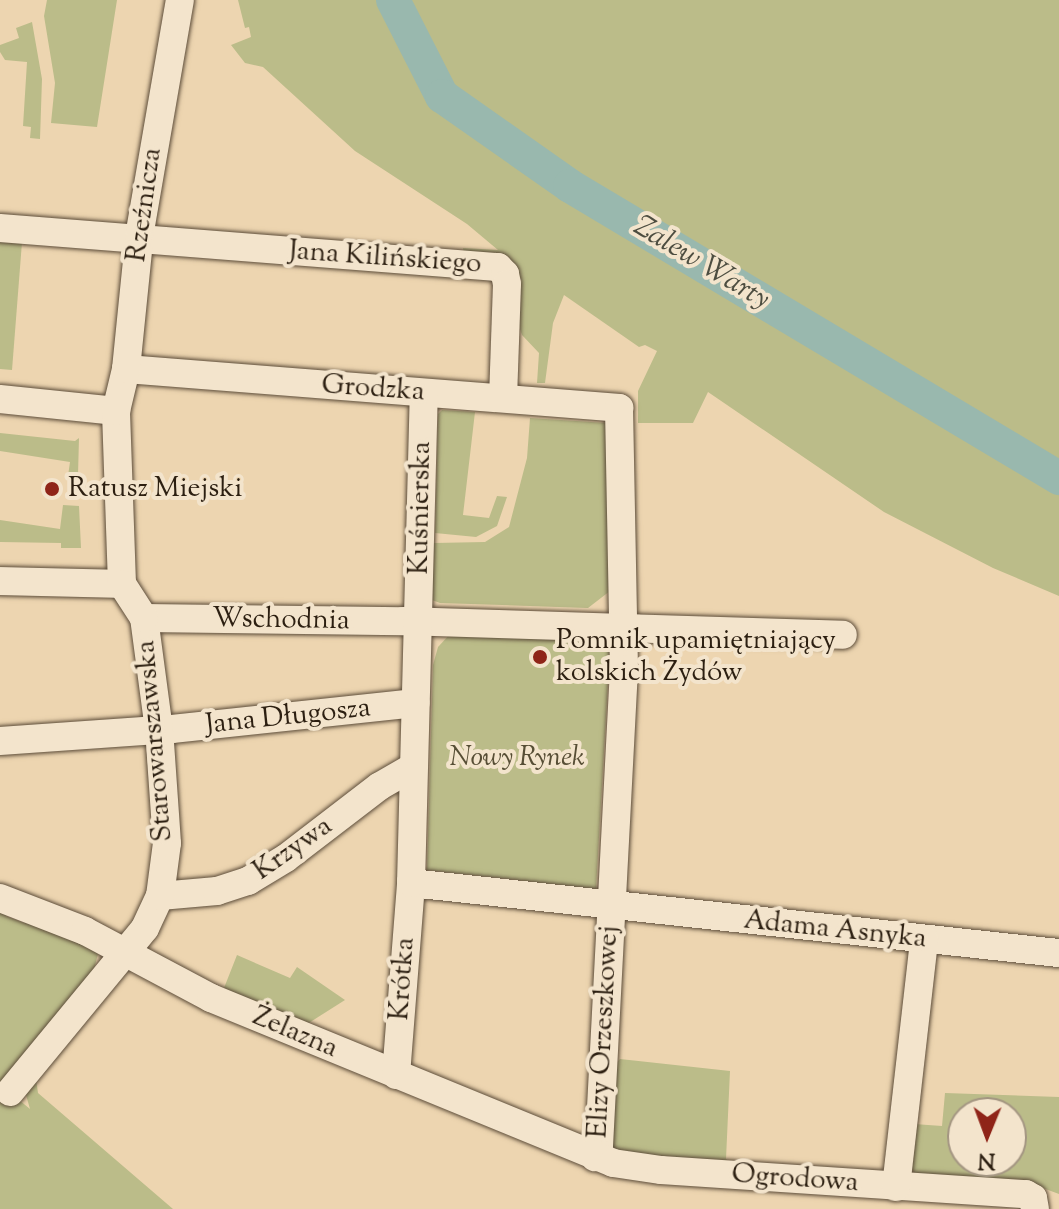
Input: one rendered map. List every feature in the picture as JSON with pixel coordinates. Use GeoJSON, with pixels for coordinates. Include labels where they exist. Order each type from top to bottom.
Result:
{"type":"FeatureCollection","features":[{"type":"Feature","properties":{"kind":"street","name":"Rzeźnicza"},"geometry":{"type":"LineString","coordinates":[[122,584],[116,411],[126,369],[139,241],[180,0]]}},
{"type":"Feature","properties":{"kind":"street"},"geometry":{"type":"LineString","coordinates":[[0,228],[139,241]]}},
{"type":"Feature","properties":{"kind":"street","name":"Jana Kilińskiego"},"geometry":{"type":"LineString","coordinates":[[139,241],[498,267],[505,274],[507,284],[503,397]]}},
{"type":"Feature","properties":{"kind":"street","name":"Grodzka"},"geometry":{"type":"LineString","coordinates":[[126,369],[619,408],[624,627]]}},
{"type":"Feature","properties":{"kind":"street","name":"Kuśnierska"},"geometry":{"type":"LineString","coordinates":[[419,622],[424,393]]}},
{"type":"Feature","properties":{"kind":"street"},"geometry":{"type":"LineString","coordinates":[[0,399],[116,411]]}},
{"type":"Feature","properties":{"kind":"street"},"geometry":{"type":"LineString","coordinates":[[0,581],[122,584]]}},
{"type":"Feature","properties":{"kind":"street","name":"Starowarszawska"},"geometry":{"type":"LineString","coordinates":[[10,1092],[145,928],[160,896],[167,843],[159,730],[144,618],[122,584]]}},
{"type":"Feature","properties":{"kind":"street","name":"Wschodnia"},"geometry":{"type":"LineString","coordinates":[[144,618],[419,622]]}},
{"type":"Feature","properties":{"kind":"street"},"geometry":{"type":"LineString","coordinates":[[624,627],[611,906],[411,883],[419,622],[624,627],[843,635]]}},
{"type":"Feature","properties":{"kind":"street","name":"Jana Długosza"},"geometry":{"type":"LineString","coordinates":[[0,741],[159,730],[416,703]]}},
{"type":"Feature","properties":{"kind":"street","name":"Krzywa"},"geometry":{"type":"LineString","coordinates":[[160,896],[217,891],[258,875],[380,786],[413,767]]}},
{"type":"Feature","properties":{"kind":"street","name":"Krótka"},"geometry":{"type":"LineString","coordinates":[[396,1075],[411,883]]}},
{"type":"Feature","properties":{"kind":"street","name":"Żelazna"},"geometry":{"type":"LineString","coordinates":[[0,898],[85,931],[182,985],[595,1157]]}},
{"type":"Feature","properties":{"kind":"street","name":"Adama Asnyka"},"geometry":{"type":"LineString","coordinates":[[611,906],[1059,953]]}},
{"type":"Feature","properties":{"kind":"street","name":"Elizy Orzeszkowej"},"geometry":{"type":"LineString","coordinates":[[595,1157],[599,1146],[611,906]]}},
{"type":"Feature","properties":{"kind":"street"},"geometry":{"type":"LineString","coordinates":[[896,1187],[924,940]]}},
{"type":"Feature","properties":{"kind":"street","name":"Ogrodowa"},"geometry":{"type":"LineString","coordinates":[[595,1157],[639,1168],[1026,1194],[1033,1198],[1035,1209]]}},
{"type":"Feature","properties":{"kind":"green space"},"geometry":{"type":"Polygon","coordinates":[[[47,0],[117,0],[97,127],[51,123],[55,83],[44,16],[47,0]]]}},
{"type":"Feature","properties":{"kind":"green space"},"geometry":{"type":"Polygon","coordinates":[[[238,0],[1059,0],[1059,596],[993,568],[884,512],[708,392],[693,423],[638,423],[638,391],[657,351],[645,345],[639,347],[564,295],[553,323],[545,383],[537,383],[539,353],[522,335],[519,326],[519,272],[464,253],[463,248],[498,250],[467,224],[355,151],[263,67],[245,63],[231,45],[251,37],[249,27],[245,28],[238,0]]]}},
{"type":"Feature","properties":{"kind":"green space"},"geometry":{"type":"Polygon","coordinates":[[[32,22],[42,79],[40,139],[30,138],[31,127],[23,126],[27,62],[5,60],[0,52],[0,45],[19,38],[16,28],[32,22]]]}},
{"type":"Feature","properties":{"kind":"green space"},"geometry":{"type":"Polygon","coordinates":[[[0,240],[22,242],[12,370],[0,369],[0,240]]]}},
{"type":"Feature","properties":{"kind":"green space"},"geometry":{"type":"Polygon","coordinates":[[[442,410],[475,412],[463,515],[489,518],[497,496],[507,497],[497,526],[476,537],[435,533],[438,414],[442,410]]]}},
{"type":"Feature","properties":{"kind":"green space"},"geometry":{"type":"Polygon","coordinates":[[[530,418],[607,423],[610,591],[588,608],[440,603],[432,600],[434,543],[485,542],[509,527],[527,458],[530,418]]]}},
{"type":"Feature","properties":{"kind":"green space"},"geometry":{"type":"Polygon","coordinates":[[[0,433],[75,441],[79,438],[78,475],[81,479],[68,476],[70,462],[0,451],[0,433]]]}},
{"type":"Feature","properties":{"kind":"green space"},"geometry":{"type":"Polygon","coordinates":[[[63,505],[79,506],[81,548],[61,548],[61,543],[0,542],[0,520],[60,529],[63,505]]]}},
{"type":"Feature","properties":{"kind":"green space","name":"Nowy Rynek"},"geometry":{"type":"Polygon","coordinates":[[[450,634],[607,640],[610,647],[596,889],[427,870],[433,665],[438,647],[450,634]]]}},
{"type":"Feature","properties":{"kind":"green space"},"geometry":{"type":"Polygon","coordinates":[[[0,906],[9,909],[6,916],[24,923],[31,918],[85,938],[98,954],[94,969],[7,1090],[30,1109],[26,1095],[36,1079],[38,1093],[173,1209],[0,1209],[0,906]]]}},
{"type":"Feature","properties":{"kind":"green space"},"geometry":{"type":"Polygon","coordinates":[[[237,955],[290,978],[297,967],[345,1000],[304,1026],[287,1020],[224,988],[237,955]]]}},
{"type":"Feature","properties":{"kind":"green space"},"geometry":{"type":"Polygon","coordinates":[[[620,1059],[730,1071],[726,1159],[730,1162],[629,1162],[608,1147],[613,1066],[620,1059]]]}},
{"type":"Feature","properties":{"kind":"green space"},"geometry":{"type":"Polygon","coordinates":[[[945,1093],[1059,1097],[1059,1194],[1040,1187],[916,1178],[910,1164],[914,1124],[942,1126],[945,1093]]]}},
{"type":"Feature","properties":{"kind":"waterway","name":"Zalew Warty"},"geometry":{"type":"LineString","coordinates":[[393,0],[442,96],[570,186],[1059,478]]}},
{"type":"Feature","properties":{"kind":"place","name":"Ratusz Miejski"},"geometry":{"type":"Point","coordinates":[52,489]}},
{"type":"Feature","properties":{"kind":"place","name":"Pomnik upamiętniający kolskich Żydów"},"geometry":{"type":"Point","coordinates":[540,657]}}]}
